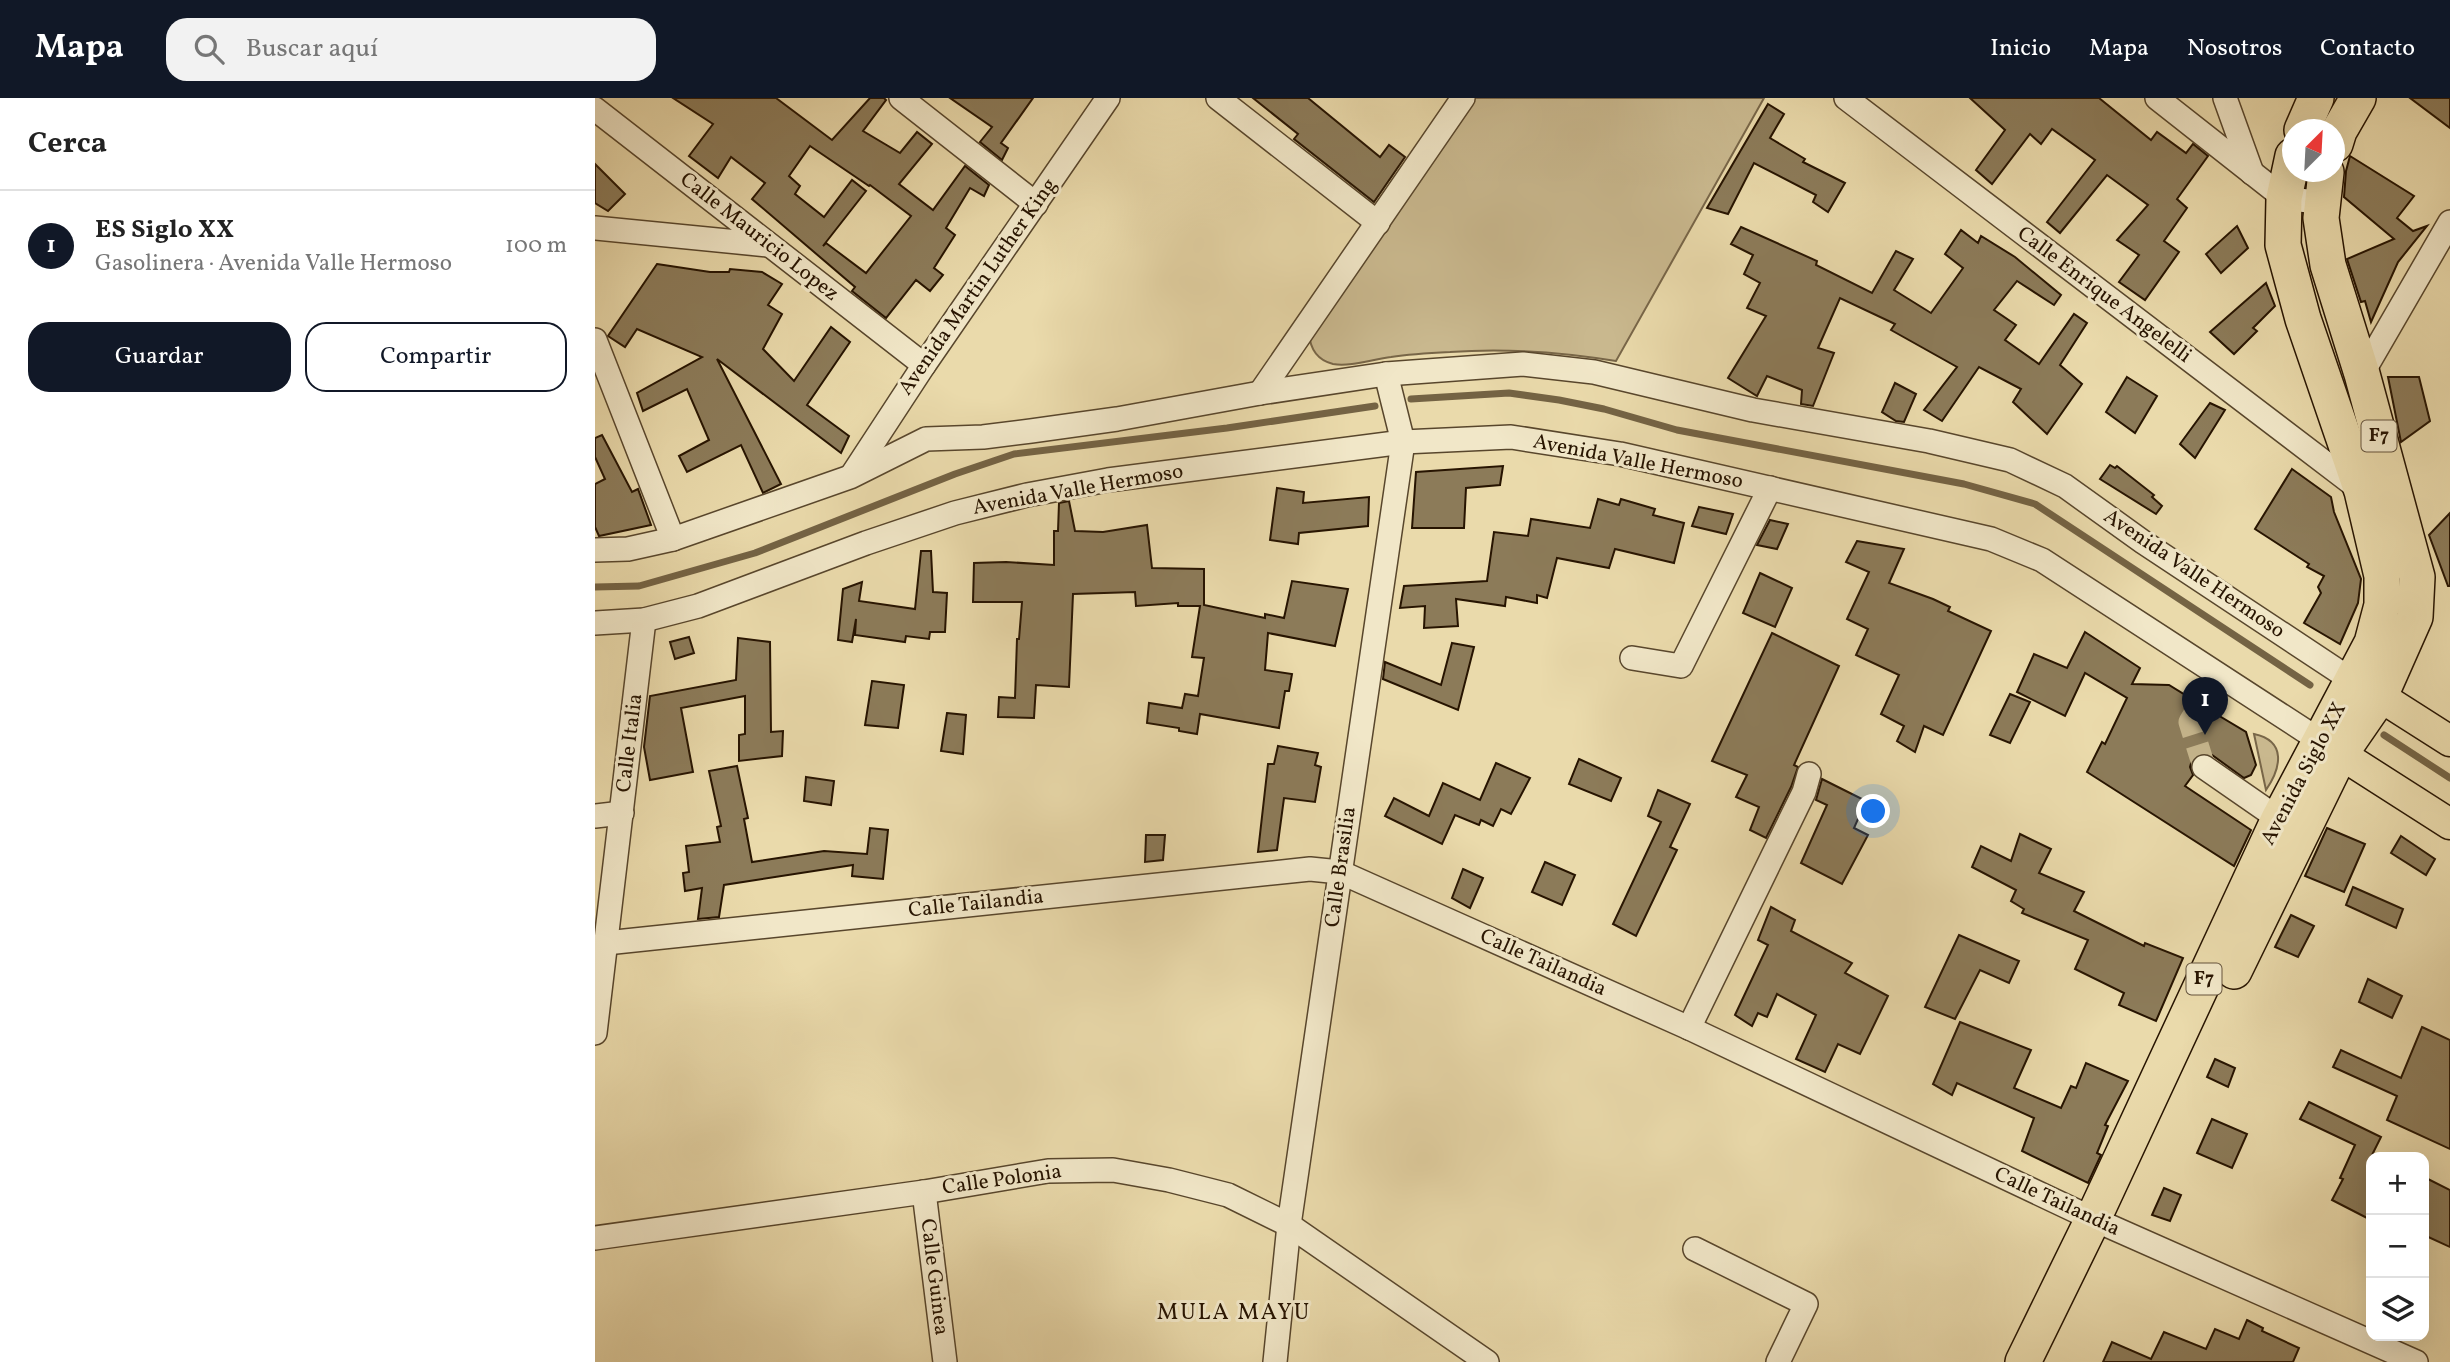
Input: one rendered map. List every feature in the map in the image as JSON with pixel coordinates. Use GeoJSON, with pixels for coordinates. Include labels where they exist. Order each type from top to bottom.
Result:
{"type":"FeatureCollection","features":[{"type":"Feature","properties":{"kind":"highway"},"geometry":{"type":"LineString","coordinates":[[2307,119],[2316,98]]}},
{"type":"Feature","properties":{"kind":"highway"},"geometry":{"type":"LineString","coordinates":[[2345,121],[2358,98]]}},
{"type":"Feature","properties":{"kind":"highway","name":"Avenida Siglo XX"},"geometry":{"type":"LineString","coordinates":[[2287,182],[2284,198],[2283,244],[2287,264],[2362,491],[2382,576],[2382,605],[2372,643],[2367,688]]}},
{"type":"Feature","properties":{"kind":"highway","name":"Avenida Siglo XX"},"geometry":{"type":"LineString","coordinates":[[2046,1362],[2101,1223],[2279,819],[2415,617],[2417,577],[2363,373],[2328,265],[2321,218],[2324,187]]}},
{"type":"Feature","properties":{"kind":"highway","name":"Avenida Siglo XX"},"geometry":{"type":"LineString","coordinates":[[2023,1362],[2101,1223],[2330,747]]}},
{"type":"Feature","properties":{"kind":"main road","name":"Avenida Valle Hermoso"},"geometry":{"type":"LineString","coordinates":[[2367,688],[2450,741]]}},
{"type":"Feature","properties":{"kind":"main road","name":"Avenida Valle Hermoso"},"geometry":{"type":"LineString","coordinates":[[2330,747],[2450,824]]}},
{"type":"Feature","properties":{"kind":"street"},"geometry":{"type":"LineString","coordinates":[[901,98],[1036,204]]}},
{"type":"Feature","properties":{"kind":"street","name":"Avenida Martin Luther King"},"geometry":{"type":"LineString","coordinates":[[850,477],[1108,98]]}},
{"type":"Feature","properties":{"kind":"street"},"geometry":{"type":"LineString","coordinates":[[1219,98],[1378,223]]}},
{"type":"Feature","properties":{"kind":"street"},"geometry":{"type":"LineString","coordinates":[[595,550],[628,549],[673,539],[850,477],[926,439],[1031,432],[1261,393],[1463,98]]}},
{"type":"Feature","properties":{"kind":"street","name":"Calle Enrique Angelelli"},"geometry":{"type":"LineString","coordinates":[[1846,98],[2362,491]]}},
{"type":"Feature","properties":{"kind":"street"},"geometry":{"type":"LineString","coordinates":[[2157,98],[2284,198],[2324,187]]}},
{"type":"Feature","properties":{"kind":"street"},"geometry":{"type":"LineString","coordinates":[[2225,98],[2252,173]]}},
{"type":"Feature","properties":{"kind":"street","name":"Calle Mauricio Lopez"},"geometry":{"type":"LineString","coordinates":[[595,108],[924,365]]}},
{"type":"Feature","properties":{"kind":"street"},"geometry":{"type":"LineString","coordinates":[[2363,373],[2450,222]]}},
{"type":"Feature","properties":{"kind":"street"},"geometry":{"type":"LineString","coordinates":[[595,228],[768,245]]}},
{"type":"Feature","properties":{"kind":"street"},"geometry":{"type":"LineString","coordinates":[[595,340],[673,539]]}},
{"type":"Feature","properties":{"kind":"street","name":"Avenida Valle Hermoso"},"geometry":{"type":"LineString","coordinates":[[1261,393],[1386,374],[1523,364],[1594,372],[1753,410],[1929,441],[2010,460],[2066,486],[2143,542],[2367,688]]}},
{"type":"Feature","properties":{"kind":"street","name":"Calle Brasilia"},"geometry":{"type":"LineString","coordinates":[[1275,1362],[1289,1225],[1403,442],[1386,374]]}},
{"type":"Feature","properties":{"kind":"street","name":"Avenida Valle Hermoso"},"geometry":{"type":"LineString","coordinates":[[595,623],[644,620],[698,606],[866,543],[955,513],[1027,495],[1108,480],[1403,442],[1511,437],[1620,454],[1991,539],[2042,560],[2330,747]]}},
{"type":"Feature","properties":{"kind":"street"},"geometry":{"type":"LineString","coordinates":[[1632,658],[1681,666],[1770,488]]}},
{"type":"Feature","properties":{"kind":"street","name":"Calle Italia"},"geometry":{"type":"LineString","coordinates":[[596,1020],[644,620]]}},
{"type":"Feature","properties":{"kind":"street"},"geometry":{"type":"LineString","coordinates":[[2204,699],[2219,676]]}},
{"type":"Feature","properties":{"kind":"street"},"geometry":{"type":"LineString","coordinates":[[2204,767],[2279,819]]}},
{"type":"Feature","properties":{"kind":"street"},"geometry":{"type":"LineString","coordinates":[[1689,1028],[1804,792],[1809,774]]}},
{"type":"Feature","properties":{"kind":"street"},"geometry":{"type":"LineString","coordinates":[[595,816],[622,813]]}},
{"type":"Feature","properties":{"kind":"street","name":"Calle Tailandia"},"geometry":{"type":"LineString","coordinates":[[607,943],[1310,869],[1340,872],[1689,1028],[2374,1353],[2416,1362]]}},
{"type":"Feature","properties":{"kind":"street","name":"Calle Polonia"},"geometry":{"type":"LineString","coordinates":[[595,1238],[923,1192],[1048,1171],[1113,1170],[1169,1180],[1228,1195],[1289,1225],[1487,1362]]}},
{"type":"Feature","properties":{"kind":"street","name":"Calle Guinea"},"geometry":{"type":"LineString","coordinates":[[923,1192],[945,1362]]}},
{"type":"Feature","properties":{"kind":"street"},"geometry":{"type":"LineString","coordinates":[[1695,1250],[1806,1304],[1778,1362]]}},
{"type":"Feature","properties":{"kind":"shaded area"},"geometry":{"type":"Polygon","coordinates":[[[1467,98],[1764,98],[1616,361],[1554,353],[1491,350],[1413,354],[1340,365],[1323,360],[1313,348],[1309,333],[1467,98]]]}},
{"type":"Feature","properties":{"kind":"shaded area"},"geometry":{"type":"Polygon","coordinates":[[[2254,734],[2272,743],[2278,756],[2275,773],[2266,790],[2254,734]]]}},
{"type":"Feature","properties":{"kind":"building"},"geometry":{"type":"Polygon","coordinates":[[[673,98],[776,98],[832,140],[870,98],[884,98],[886,100],[863,131],[900,153],[917,132],[932,144],[899,184],[933,210],[965,166],[989,185],[984,196],[970,188],[946,228],[955,235],[934,268],[943,275],[930,291],[916,280],[886,318],[852,291],[855,287],[752,199],[765,183],[731,157],[718,178],[689,156],[713,124],[673,98]],[[810,146],[789,176],[800,186],[795,194],[824,217],[852,180],[866,191],[823,246],[826,243],[866,273],[911,216],[810,146]]]}},
{"type":"Feature","properties":{"kind":"building"},"geometry":{"type":"Polygon","coordinates":[[[950,98],[1033,98],[1001,143],[1008,148],[1002,160],[980,142],[992,127],[950,98]]]}},
{"type":"Feature","properties":{"kind":"building"},"geometry":{"type":"Polygon","coordinates":[[[1253,98],[1308,98],[1380,157],[1389,145],[1405,157],[1374,202],[1294,139],[1298,134],[1253,98]]]}},
{"type":"Feature","properties":{"kind":"building"},"geometry":{"type":"Polygon","coordinates":[[[1970,98],[2099,98],[2151,140],[2157,132],[2186,153],[2193,144],[2208,156],[2177,199],[2187,208],[2164,241],[2179,252],[2145,300],[2119,282],[2139,255],[2117,240],[2148,205],[2107,175],[2060,233],[2047,222],[2095,160],[2052,129],[2041,144],[2030,134],[1992,184],[1976,170],[2005,130],[1970,98]]]}},
{"type":"Feature","properties":{"kind":"building"},"geometry":{"type":"Polygon","coordinates":[[[2410,98],[2450,98],[2450,128],[2410,98]]]}},
{"type":"Feature","properties":{"kind":"building"},"geometry":{"type":"Polygon","coordinates":[[[1768,104],[1784,114],[1770,138],[1805,159],[1803,162],[1845,183],[1828,212],[1813,202],[1816,195],[1754,163],[1728,214],[1707,208],[1768,104]]]}},
{"type":"Feature","properties":{"kind":"building"},"geometry":{"type":"Polygon","coordinates":[[[2350,156],[2414,196],[2397,218],[2413,231],[2427,226],[2398,262],[2371,322],[2365,301],[2361,302],[2347,259],[2394,239],[2344,197],[2350,156]]]}},
{"type":"Feature","properties":{"kind":"building"},"geometry":{"type":"Polygon","coordinates":[[[595,164],[625,194],[608,211],[595,203],[595,164]]]}},
{"type":"Feature","properties":{"kind":"building"},"geometry":{"type":"Polygon","coordinates":[[[2237,226],[2248,248],[2221,273],[2206,254],[2237,226]]]}},
{"type":"Feature","properties":{"kind":"building"},"geometry":{"type":"Polygon","coordinates":[[[1741,227],[1817,261],[1816,265],[1872,293],[1896,251],[1913,259],[1894,290],[1931,313],[1963,268],[1945,254],[1961,230],[1978,243],[1981,236],[2015,257],[2061,295],[2054,305],[2017,281],[1994,310],[2016,325],[2005,340],[2039,364],[2074,314],[2087,323],[2060,365],[2082,384],[2047,434],[2013,402],[2021,389],[1979,367],[1942,421],[1924,410],[1957,367],[1891,330],[1895,324],[1840,298],[1818,348],[1834,353],[1813,406],[1801,404],[1802,390],[1767,376],[1757,396],[1728,378],[1766,316],[1747,308],[1760,283],[1744,274],[1753,255],[1731,244],[1741,227]]]}},
{"type":"Feature","properties":{"kind":"building"},"geometry":{"type":"Polygon","coordinates":[[[657,264],[710,272],[729,272],[730,269],[762,272],[782,284],[768,305],[782,314],[763,349],[794,381],[831,327],[850,342],[807,405],[849,436],[841,453],[717,359],[781,484],[763,493],[741,445],[687,472],[679,456],[709,440],[687,389],[643,411],[637,393],[702,357],[637,329],[625,347],[608,336],[657,264]]]}},
{"type":"Feature","properties":{"kind":"building"},"geometry":{"type":"Polygon","coordinates":[[[2266,283],[2275,306],[2253,328],[2257,331],[2234,354],[2210,332],[2266,283]]]}},
{"type":"Feature","properties":{"kind":"building"},"geometry":{"type":"Polygon","coordinates":[[[2127,377],[2157,396],[2135,433],[2106,412],[2127,377]]]}},
{"type":"Feature","properties":{"kind":"building"},"geometry":{"type":"Polygon","coordinates":[[[2388,377],[2419,377],[2430,421],[2401,442],[2388,377]]]}},
{"type":"Feature","properties":{"kind":"building"},"geometry":{"type":"Polygon","coordinates":[[[1895,383],[1916,394],[1904,422],[1896,421],[1882,412],[1895,383]]]}},
{"type":"Feature","properties":{"kind":"building"},"geometry":{"type":"Polygon","coordinates":[[[2210,403],[2225,410],[2195,458],[2180,444],[2210,403]]]}},
{"type":"Feature","properties":{"kind":"building"},"geometry":{"type":"Polygon","coordinates":[[[602,435],[632,492],[638,489],[651,525],[599,536],[595,527],[595,484],[605,479],[595,457],[595,438],[602,435]]]}},
{"type":"Feature","properties":{"kind":"building"},"geometry":{"type":"Polygon","coordinates":[[[2110,465],[2115,468],[2117,466],[2154,495],[2152,497],[2162,506],[2156,514],[2100,479],[2110,465]]]}},
{"type":"Feature","properties":{"kind":"building"},"geometry":{"type":"Polygon","coordinates":[[[1503,466],[1500,485],[1466,488],[1464,528],[1412,528],[1416,472],[1503,466]]]}},
{"type":"Feature","properties":{"kind":"building"},"geometry":{"type":"Polygon","coordinates":[[[2292,469],[2331,497],[2334,512],[2361,579],[2358,603],[2340,644],[2304,623],[2321,593],[2318,587],[2324,576],[2307,567],[2309,564],[2255,529],[2292,469]]]}},
{"type":"Feature","properties":{"kind":"building"},"geometry":{"type":"Polygon","coordinates":[[[1277,488],[1304,492],[1303,503],[1369,497],[1368,526],[1299,533],[1298,544],[1270,540],[1277,488]]]}},
{"type":"Feature","properties":{"kind":"building"},"geometry":{"type":"Polygon","coordinates":[[[1598,499],[1619,505],[1621,499],[1655,509],[1653,515],[1684,523],[1674,563],[1615,549],[1609,568],[1557,558],[1547,598],[1537,595],[1537,603],[1506,597],[1505,606],[1456,599],[1458,626],[1424,628],[1425,606],[1400,608],[1404,586],[1487,581],[1494,532],[1528,536],[1531,519],[1590,528],[1598,499]]]}},
{"type":"Feature","properties":{"kind":"building"},"geometry":{"type":"Polygon","coordinates":[[[1069,501],[1075,531],[1103,532],[1147,525],[1152,568],[1204,569],[1204,605],[1265,618],[1265,614],[1284,618],[1292,581],[1348,589],[1335,646],[1268,633],[1265,670],[1292,674],[1289,691],[1285,691],[1279,728],[1200,714],[1197,734],[1147,723],[1149,703],[1182,708],[1185,694],[1198,696],[1204,658],[1192,657],[1200,606],[1178,606],[1178,603],[1136,606],[1135,592],[1073,594],[1069,687],[1036,685],[1034,718],[998,717],[999,697],[1015,698],[1017,639],[1022,602],[973,602],[974,563],[1054,565],[1054,531],[1058,531],[1059,503],[1069,501]]]}},
{"type":"Feature","properties":{"kind":"building"},"geometry":{"type":"Polygon","coordinates":[[[1699,507],[1733,514],[1726,534],[1692,526],[1699,507]]]}},
{"type":"Feature","properties":{"kind":"building"},"geometry":{"type":"Polygon","coordinates":[[[2450,513],[2450,586],[2448,586],[2429,535],[2450,513]]]}},
{"type":"Feature","properties":{"kind":"building"},"geometry":{"type":"Polygon","coordinates":[[[1770,520],[1788,524],[1777,549],[1757,545],[1770,520]]]}},
{"type":"Feature","properties":{"kind":"building"},"geometry":{"type":"Polygon","coordinates":[[[1857,541],[1904,549],[1889,583],[1950,607],[1948,611],[1991,631],[1943,735],[1924,726],[1915,752],[1897,741],[1904,726],[1881,714],[1899,675],[1856,655],[1868,629],[1847,619],[1869,572],[1846,562],[1857,541]]]}},
{"type":"Feature","properties":{"kind":"building"},"geometry":{"type":"Polygon","coordinates":[[[921,551],[931,551],[933,592],[947,593],[945,632],[930,632],[929,639],[906,636],[905,642],[855,635],[856,619],[852,642],[838,640],[843,589],[862,582],[859,601],[915,609],[921,551]]]}},
{"type":"Feature","properties":{"kind":"building"},"geometry":{"type":"Polygon","coordinates":[[[1760,573],[1792,588],[1775,627],[1743,613],[1760,573]]]}},
{"type":"Feature","properties":{"kind":"building"},"geometry":{"type":"Polygon","coordinates":[[[2085,632],[2140,668],[2132,684],[2169,685],[2190,698],[2197,711],[2211,711],[2246,732],[2256,765],[2251,775],[2244,778],[2212,755],[2204,753],[2192,760],[2190,767],[2193,775],[2185,786],[2251,830],[2234,866],[2087,772],[2102,742],[2105,744],[2127,698],[2085,673],[2065,716],[2017,692],[2034,654],[2067,668],[2085,632]]]}},
{"type":"Feature","properties":{"kind":"building"},"geometry":{"type":"Polygon","coordinates":[[[1772,633],[1839,666],[1794,765],[1798,767],[1791,787],[1766,838],[1750,830],[1759,807],[1736,797],[1747,775],[1712,761],[1772,633]]]}},
{"type":"Feature","properties":{"kind":"building"},"geometry":{"type":"Polygon","coordinates":[[[689,637],[694,653],[675,659],[670,642],[689,637]]]}},
{"type":"Feature","properties":{"kind":"building"},"geometry":{"type":"Polygon","coordinates":[[[738,638],[770,642],[771,732],[783,731],[782,756],[739,761],[739,735],[745,734],[745,696],[681,708],[693,772],[650,780],[644,747],[650,696],[736,680],[738,638]]]}},
{"type":"Feature","properties":{"kind":"building"},"geometry":{"type":"Polygon","coordinates":[[[1452,643],[1474,647],[1458,710],[1383,679],[1385,662],[1441,685],[1452,643]]]}},
{"type":"Feature","properties":{"kind":"building"},"geometry":{"type":"Polygon","coordinates":[[[872,681],[904,685],[898,728],[865,725],[872,681]]]}},
{"type":"Feature","properties":{"kind":"building"},"geometry":{"type":"Polygon","coordinates":[[[2010,694],[2030,702],[2010,743],[1990,735],[2010,694]]]}},
{"type":"Feature","properties":{"kind":"building"},"geometry":{"type":"Polygon","coordinates":[[[947,713],[966,715],[963,754],[941,751],[947,713]]]}},
{"type":"Feature","properties":{"kind":"building"},"geometry":{"type":"Polygon","coordinates":[[[1278,746],[1318,753],[1315,765],[1321,767],[1315,802],[1284,798],[1277,850],[1258,852],[1268,764],[1274,764],[1278,746]]]}},
{"type":"Feature","properties":{"kind":"building"},"geometry":{"type":"Polygon","coordinates":[[[1579,759],[1621,778],[1611,801],[1569,784],[1579,759]]]}},
{"type":"Feature","properties":{"kind":"building"},"geometry":{"type":"Polygon","coordinates":[[[1496,763],[1530,778],[1511,814],[1501,809],[1493,826],[1481,820],[1479,825],[1455,815],[1442,844],[1385,816],[1394,798],[1429,816],[1443,783],[1480,800],[1496,763]]]}},
{"type":"Feature","properties":{"kind":"building"},"geometry":{"type":"Polygon","coordinates":[[[737,766],[748,818],[744,819],[752,862],[824,851],[867,854],[870,828],[888,830],[883,879],[852,876],[853,865],[724,885],[719,917],[698,919],[702,888],[685,891],[683,873],[689,872],[686,846],[720,842],[717,827],[721,826],[709,771],[737,766]]]}},
{"type":"Feature","properties":{"kind":"building"},"geometry":{"type":"Polygon","coordinates":[[[806,777],[834,781],[831,805],[804,801],[806,777]]]}},
{"type":"Feature","properties":{"kind":"building"},"geometry":{"type":"Polygon","coordinates":[[[1822,779],[1866,801],[1854,828],[1868,835],[1842,884],[1801,863],[1827,805],[1816,800],[1822,779]]]}},
{"type":"Feature","properties":{"kind":"building"},"geometry":{"type":"Polygon","coordinates":[[[1658,790],[1690,804],[1670,847],[1677,850],[1636,936],[1613,924],[1661,822],[1648,816],[1658,790]]]}},
{"type":"Feature","properties":{"kind":"building"},"geometry":{"type":"Polygon","coordinates":[[[2327,828],[2365,844],[2344,892],[2305,876],[2327,828]]]}},
{"type":"Feature","properties":{"kind":"building"},"geometry":{"type":"Polygon","coordinates":[[[2020,834],[2051,849],[2039,873],[2084,892],[2074,911],[2144,946],[2145,943],[2183,958],[2156,1021],[2119,1005],[2124,993],[2075,969],[2088,940],[2022,913],[2024,909],[2011,901],[2016,890],[1972,867],[1981,846],[2011,861],[2020,834]]]}},
{"type":"Feature","properties":{"kind":"building"},"geometry":{"type":"Polygon","coordinates":[[[1146,835],[1165,835],[1163,860],[1145,862],[1146,835]]]}},
{"type":"Feature","properties":{"kind":"building"},"geometry":{"type":"Polygon","coordinates":[[[2401,836],[2435,859],[2426,875],[2391,853],[2401,836]]]}},
{"type":"Feature","properties":{"kind":"building"},"geometry":{"type":"Polygon","coordinates":[[[1545,862],[1575,875],[1562,905],[1532,892],[1545,862]]]}},
{"type":"Feature","properties":{"kind":"building"},"geometry":{"type":"Polygon","coordinates":[[[1463,869],[1483,878],[1470,908],[1452,898],[1463,869]]]}},
{"type":"Feature","properties":{"kind":"building"},"geometry":{"type":"Polygon","coordinates":[[[2353,887],[2403,909],[2396,928],[2346,905],[2353,887]]]}},
{"type":"Feature","properties":{"kind":"building"},"geometry":{"type":"Polygon","coordinates":[[[1771,907],[1795,920],[1791,931],[1852,963],[1845,973],[1888,996],[1860,1054],[1838,1044],[1825,1072],[1796,1059],[1816,1015],[1777,994],[1767,1017],[1758,1013],[1752,1026],[1735,1015],[1768,945],[1758,940],[1771,907]]]}},
{"type":"Feature","properties":{"kind":"building"},"geometry":{"type":"Polygon","coordinates":[[[2291,915],[2314,926],[2298,957],[2275,947],[2291,915]]]}},
{"type":"Feature","properties":{"kind":"building"},"geometry":{"type":"Polygon","coordinates":[[[1959,935],[2019,961],[2009,983],[1980,970],[1955,1019],[1925,1007],[1959,935]]]}},
{"type":"Feature","properties":{"kind":"building"},"geometry":{"type":"Polygon","coordinates":[[[2368,979],[2402,996],[2392,1018],[2359,1002],[2368,979]]]}},
{"type":"Feature","properties":{"kind":"building"},"geometry":{"type":"Polygon","coordinates":[[[1960,1022],[2031,1050],[2014,1088],[2061,1108],[2071,1086],[2076,1088],[2086,1063],[2128,1081],[2105,1125],[2108,1126],[2097,1153],[2101,1155],[2088,1183],[2022,1151],[2034,1118],[1957,1083],[1952,1095],[1933,1084],[1960,1022]]]}},
{"type":"Feature","properties":{"kind":"building"},"geometry":{"type":"Polygon","coordinates":[[[2422,1027],[2450,1040],[2450,1149],[2387,1120],[2397,1096],[2333,1067],[2341,1050],[2401,1078],[2422,1027]]]}},
{"type":"Feature","properties":{"kind":"building"},"geometry":{"type":"Polygon","coordinates":[[[2215,1059],[2235,1068],[2228,1087],[2207,1077],[2215,1059]]]}},
{"type":"Feature","properties":{"kind":"building"},"geometry":{"type":"Polygon","coordinates":[[[2309,1102],[2381,1137],[2374,1152],[2366,1152],[2366,1217],[2332,1200],[2355,1145],[2300,1119],[2309,1102]]]}},
{"type":"Feature","properties":{"kind":"building"},"geometry":{"type":"Polygon","coordinates":[[[2212,1119],[2247,1134],[2232,1168],[2197,1153],[2212,1119]]]}},
{"type":"Feature","properties":{"kind":"building"},"geometry":{"type":"Polygon","coordinates":[[[2429,1180],[2450,1190],[2450,1247],[2429,1237],[2429,1180]]]}},
{"type":"Feature","properties":{"kind":"building"},"geometry":{"type":"Polygon","coordinates":[[[2164,1188],[2181,1195],[2170,1221],[2152,1215],[2164,1188]]]}},
{"type":"Feature","properties":{"kind":"building"},"geometry":{"type":"Polygon","coordinates":[[[2247,1320],[2263,1328],[2262,1331],[2299,1348],[2293,1362],[2103,1362],[2112,1342],[2151,1359],[2164,1332],[2206,1349],[2215,1329],[2239,1339],[2247,1320]]]}},
{"type":"Feature","properties":{"kind":"waterway"},"geometry":{"type":"LineString","coordinates":[[1411,399],[1509,393],[1559,400],[1604,409],[1677,430],[1964,484],[2035,504],[2310,685]]}},
{"type":"Feature","properties":{"kind":"waterway"},"geometry":{"type":"LineString","coordinates":[[595,587],[639,586],[755,553],[955,474],[1014,454],[1227,428],[1375,406]]}},
{"type":"Feature","properties":{"kind":"waterway"},"geometry":{"type":"LineString","coordinates":[[2384,735],[2450,778]]}},
{"type":"Feature","properties":{"kind":"tunnel"},"geometry":{"type":"LineString","coordinates":[[2204,699],[2190,722],[2204,767]]}},
{"type":"Feature","properties":{"kind":"place","name":"ES Siglo XX"},"geometry":{"type":"Point","coordinates":[2205,735]}},
{"type":"Feature","properties":{"kind":"district","name":"MULA MAYU"},"geometry":{"type":"Point","coordinates":[1234,1313]}}]}
